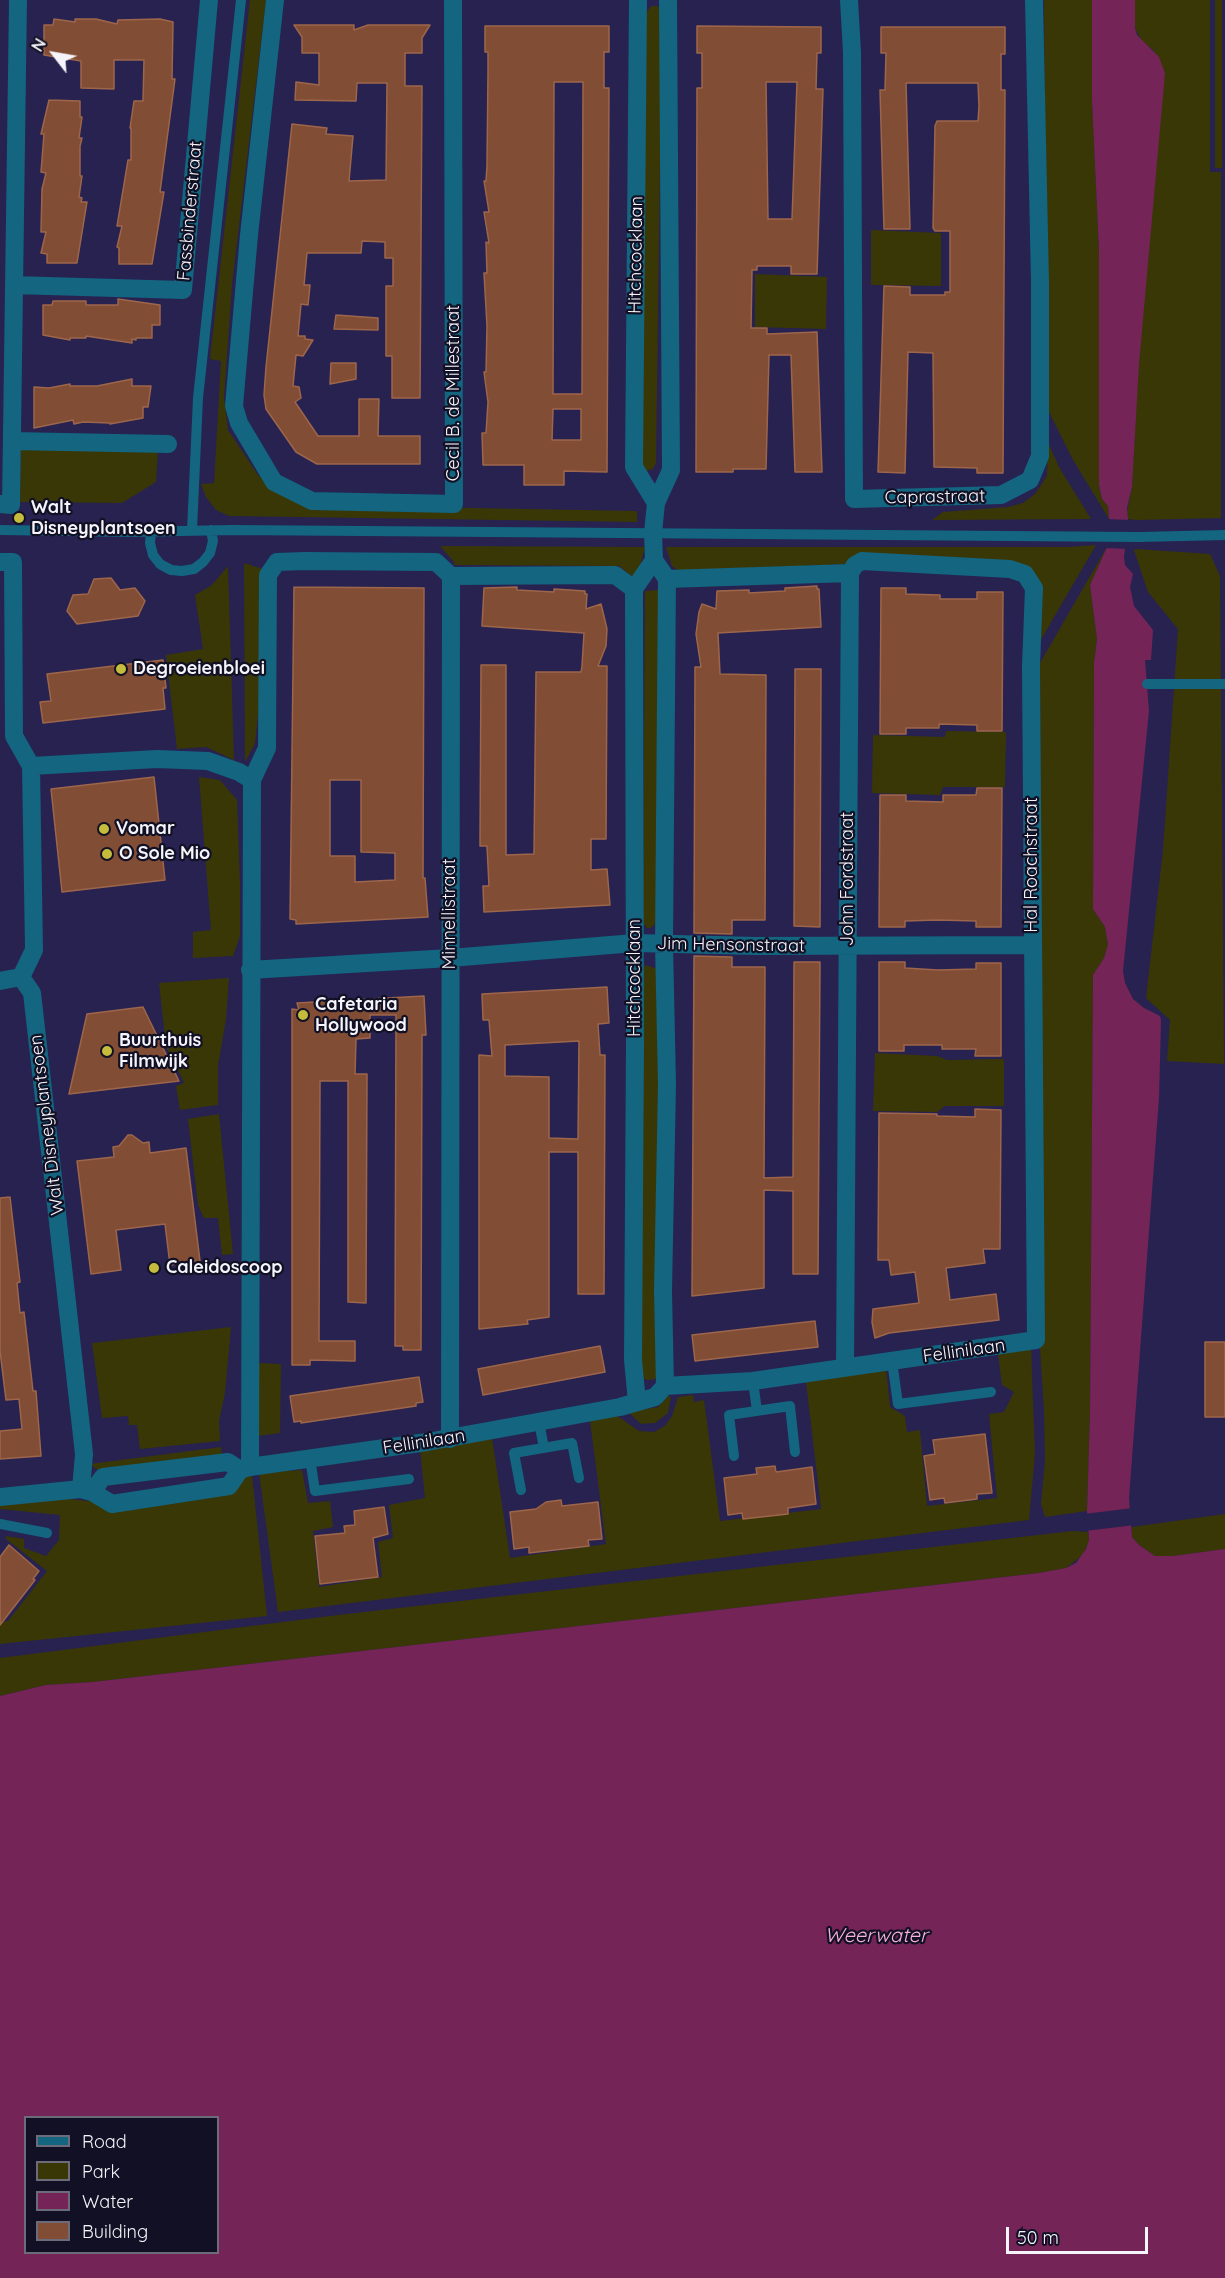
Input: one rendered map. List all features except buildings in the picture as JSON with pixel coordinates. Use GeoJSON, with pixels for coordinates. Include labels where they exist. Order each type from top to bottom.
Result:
{"type":"FeatureCollection","features":[{"type":"Feature","properties":{"kind":"street"},"geometry":{"type":"LineString","coordinates":[[0,504],[11,505],[18,0]]}},
{"type":"Feature","properties":{"kind":"street","name":"Fassbinderstraat"},"geometry":{"type":"LineString","coordinates":[[14,285],[183,290],[209,0]]}},
{"type":"Feature","properties":{"kind":"street","name":"Cecil B. de Millestraat"},"geometry":{"type":"LineString","coordinates":[[275,0],[249,235],[234,406],[239,423],[274,482],[312,501],[454,504],[453,0]]}},
{"type":"Feature","properties":{"kind":"street","name":"Hitchcocklaan"},"geometry":{"type":"LineString","coordinates":[[639,0],[634,467],[656,503]]}},
{"type":"Feature","properties":{"kind":"street","name":"Hitchcocklaan"},"geometry":{"type":"LineString","coordinates":[[654,560],[653,533],[656,503],[671,470],[668,0]]}},
{"type":"Feature","properties":{"kind":"street","name":"Caprastraat"},"geometry":{"type":"LineString","coordinates":[[849,0],[852,52],[854,499],[1001,495],[1030,480],[1040,456],[1040,283],[1034,0]]}},
{"type":"Feature","properties":{"kind":"street"},"geometry":{"type":"LineString","coordinates":[[12,441],[168,444]]}},
{"type":"Feature","properties":{"kind":"street"},"geometry":{"type":"LineString","coordinates":[[245,1468],[252,780],[267,748],[268,575],[277,562],[436,562],[451,576],[615,575],[634,589],[654,560],[667,579],[850,573]]}},
{"type":"Feature","properties":{"kind":"street","name":"Hal Roachstraat"},"geometry":{"type":"LineString","coordinates":[[850,573],[855,565],[862,561],[1010,569],[1025,574],[1034,588],[1031,666],[1036,1341]]}},
{"type":"Feature","properties":{"kind":"street"},"geometry":{"type":"LineString","coordinates":[[0,981],[21,977],[34,950],[31,766],[14,736],[7,562]]}},
{"type":"Feature","properties":{"kind":"street","name":"John Fordstraat"},"geometry":{"type":"LineString","coordinates":[[845,1367],[850,573]]}},
{"type":"Feature","properties":{"kind":"street","name":"Minnellistraat"},"geometry":{"type":"LineString","coordinates":[[450,1439],[451,576]]}},
{"type":"Feature","properties":{"kind":"street","name":"Hitchcocklaan"},"geometry":{"type":"LineString","coordinates":[[665,1386],[663,1291],[667,1084],[664,944],[667,579]]}},
{"type":"Feature","properties":{"kind":"street","name":"Hitchcocklaan"},"geometry":{"type":"LineString","coordinates":[[634,589],[633,1360],[637,1402]]}},
{"type":"Feature","properties":{"kind":"street"},"geometry":{"type":"LineString","coordinates":[[31,766],[157,759],[208,761],[239,772],[252,780]]}},
{"type":"Feature","properties":{"kind":"street","name":"Jim Hensonstraat"},"geometry":{"type":"LineString","coordinates":[[250,970],[635,944],[1033,945]]}},
{"type":"Feature","properties":{"kind":"street","name":"Walt Disneyplantsoen"},"geometry":{"type":"LineString","coordinates":[[21,977],[32,993],[84,1454],[86,1491]]}},
{"type":"Feature","properties":{"kind":"street","name":"Fellinilaan"},"geometry":{"type":"LineString","coordinates":[[86,1491],[103,1478],[228,1462],[245,1468],[450,1439],[620,1407],[655,1397],[665,1386],[753,1381],[1036,1341]]}},
{"type":"Feature","properties":{"kind":"street","name":"Fellinilaan"},"geometry":{"type":"LineString","coordinates":[[0,1497],[86,1491],[112,1504],[229,1486],[245,1468]]}},
{"type":"Feature","properties":{"kind":"lane"},"geometry":{"type":"LineString","coordinates":[[192,530],[198,398],[241,0]]}},
{"type":"Feature","properties":{"kind":"lane"},"geometry":{"type":"LineString","coordinates":[[0,530],[1139,537],[1225,535]]}},
{"type":"Feature","properties":{"kind":"lane"},"geometry":{"type":"LineString","coordinates":[[151,532],[150,543],[153,555],[160,564],[171,570],[182,571],[194,569],[210,553],[213,541],[211,530]]}},
{"type":"Feature","properties":{"kind":"lane"},"geometry":{"type":"LineString","coordinates":[[1147,684],[1225,684]]}},
{"type":"Feature","properties":{"kind":"lane"},"geometry":{"type":"LineString","coordinates":[[892,1361],[898,1404],[991,1392]]}},
{"type":"Feature","properties":{"kind":"lane"},"geometry":{"type":"LineString","coordinates":[[753,1381],[757,1411]]}},
{"type":"Feature","properties":{"kind":"lane"},"geometry":{"type":"LineString","coordinates":[[734,1456],[729,1415],[790,1407],[795,1452]]}},
{"type":"Feature","properties":{"kind":"lane"},"geometry":{"type":"LineString","coordinates":[[538,1422],[544,1448]]}},
{"type":"Feature","properties":{"kind":"lane"},"geometry":{"type":"LineString","coordinates":[[521,1490],[514,1453],[572,1443],[579,1478]]}},
{"type":"Feature","properties":{"kind":"lane","name":"Fellinilaan"},"geometry":{"type":"LineString","coordinates":[[310,1458],[315,1491],[409,1479]]}},
{"type":"Feature","properties":{"kind":"lane"},"geometry":{"type":"LineString","coordinates":[[0,1524],[47,1533]]}},
{"type":"Feature","properties":{"kind":"green space"},"geometry":{"type":"Polygon","coordinates":[[[250,0],[266,0],[232,284],[224,398],[228,430],[258,475],[272,488],[302,505],[637,511],[637,522],[229,516],[216,510],[206,497],[201,484],[214,483],[221,361],[210,359],[250,0]]]}},
{"type":"Feature","properties":{"kind":"green space"},"geometry":{"type":"Polygon","coordinates":[[[1044,0],[1092,0],[1092,101],[1099,251],[1099,485],[1102,499],[1108,506],[1109,519],[1073,460],[1047,408],[1044,0]]]}},
{"type":"Feature","properties":{"kind":"green space"},"geometry":{"type":"Polygon","coordinates":[[[1135,0],[1210,0],[1210,172],[1221,172],[1221,518],[1128,519],[1127,512],[1132,487],[1154,51],[1141,40],[1135,28],[1135,0]]]}},
{"type":"Feature","properties":{"kind":"green space"},"geometry":{"type":"Polygon","coordinates":[[[1215,0],[1222,0],[1222,168],[1215,168],[1215,0]]]}},
{"type":"Feature","properties":{"kind":"green space"},"geometry":{"type":"Polygon","coordinates":[[[651,6],[657,6],[662,10],[656,463],[653,469],[645,471],[640,466],[646,13],[651,6]]]}},
{"type":"Feature","properties":{"kind":"green space"},"geometry":{"type":"Polygon","coordinates":[[[871,230],[941,233],[941,286],[871,285],[871,230]]]}},
{"type":"Feature","properties":{"kind":"green space"},"geometry":{"type":"Polygon","coordinates":[[[755,274],[827,277],[826,329],[755,327],[755,274]]]}},
{"type":"Feature","properties":{"kind":"green space"},"geometry":{"type":"Polygon","coordinates":[[[1048,442],[1059,467],[1091,519],[932,520],[943,512],[1008,507],[1023,503],[1035,494],[1047,476],[1048,442]]]}},
{"type":"Feature","properties":{"kind":"green space"},"geometry":{"type":"Polygon","coordinates":[[[21,448],[158,451],[156,482],[122,503],[20,502],[21,448]]]}},
{"type":"Feature","properties":{"kind":"green space"},"geometry":{"type":"Polygon","coordinates":[[[1096,545],[1039,643],[1034,573],[850,564],[678,571],[672,566],[666,547],[1069,547],[1096,545]]]}},
{"type":"Feature","properties":{"kind":"green space"},"geometry":{"type":"Polygon","coordinates":[[[1108,545],[1090,585],[1097,639],[1094,663],[1093,909],[1105,927],[1108,945],[1104,958],[1093,975],[1090,1413],[1087,1511],[1045,1517],[1041,1504],[1045,1461],[1040,1349],[1043,1333],[1040,663],[1108,545]]]}},
{"type":"Feature","properties":{"kind":"green space"},"geometry":{"type":"Polygon","coordinates":[[[440,546],[645,547],[640,566],[633,577],[619,566],[454,565],[440,546]]]}},
{"type":"Feature","properties":{"kind":"green space"},"geometry":{"type":"Polygon","coordinates":[[[1134,550],[1210,554],[1220,576],[1224,1064],[1167,1061],[1170,1020],[1146,998],[1163,850],[1178,629],[1148,592],[1134,550]]]}},
{"type":"Feature","properties":{"kind":"green space"},"geometry":{"type":"Polygon","coordinates":[[[244,563],[263,569],[259,706],[255,743],[245,762],[244,563]]]}},
{"type":"Feature","properties":{"kind":"green space"},"geometry":{"type":"Polygon","coordinates":[[[228,566],[234,760],[206,747],[177,749],[166,655],[203,649],[195,595],[212,585],[228,566]]]}},
{"type":"Feature","properties":{"kind":"green space"},"geometry":{"type":"Polygon","coordinates":[[[658,590],[659,920],[651,928],[647,928],[643,923],[645,591],[658,590]]]}},
{"type":"Feature","properties":{"kind":"green space"},"geometry":{"type":"Polygon","coordinates":[[[946,731],[1006,732],[1005,787],[943,787],[940,795],[872,793],[873,735],[945,737],[946,731]]]}},
{"type":"Feature","properties":{"kind":"green space"},"geometry":{"type":"Polygon","coordinates":[[[199,777],[220,780],[237,800],[240,936],[233,956],[193,958],[193,932],[211,930],[199,777]]]}},
{"type":"Feature","properties":{"kind":"green space"},"geometry":{"type":"Polygon","coordinates":[[[645,965],[658,969],[658,1375],[655,1379],[649,1380],[644,1379],[641,1363],[643,969],[645,965]]]}},
{"type":"Feature","properties":{"kind":"green space"},"geometry":{"type":"Polygon","coordinates":[[[229,978],[226,1019],[218,1066],[218,1105],[180,1110],[176,1086],[184,1083],[166,1046],[159,983],[229,978]]]}},
{"type":"Feature","properties":{"kind":"green space"},"geometry":{"type":"Polygon","coordinates":[[[875,1053],[937,1056],[947,1060],[1004,1059],[1004,1106],[945,1106],[937,1112],[873,1111],[875,1053]]]}},
{"type":"Feature","properties":{"kind":"green space"},"geometry":{"type":"Polygon","coordinates":[[[219,1114],[233,1254],[222,1255],[218,1218],[204,1218],[198,1205],[188,1119],[219,1114]]]}},
{"type":"Feature","properties":{"kind":"green space"},"geometry":{"type":"Polygon","coordinates":[[[231,1327],[225,1393],[219,1421],[220,1441],[140,1449],[137,1425],[129,1425],[128,1416],[102,1418],[92,1343],[231,1327]]]}},
{"type":"Feature","properties":{"kind":"green space"},"geometry":{"type":"Polygon","coordinates":[[[1031,1348],[1035,1454],[1029,1520],[278,1612],[259,1473],[302,1470],[308,1503],[330,1501],[333,1527],[313,1531],[319,1587],[382,1577],[378,1542],[393,1538],[389,1505],[425,1498],[420,1449],[492,1438],[510,1558],[606,1544],[590,1421],[616,1415],[639,1431],[654,1432],[665,1426],[672,1416],[678,1397],[693,1395],[694,1402],[704,1400],[720,1521],[821,1509],[806,1382],[886,1368],[890,1407],[905,1416],[907,1432],[920,1430],[927,1506],[997,1498],[989,1414],[1004,1412],[1014,1392],[1002,1385],[998,1354],[1031,1348]]]}},
{"type":"Feature","properties":{"kind":"green space"},"geometry":{"type":"Polygon","coordinates":[[[258,1363],[281,1364],[280,1433],[258,1436],[258,1363]]]}},
{"type":"Feature","properties":{"kind":"green space"},"geometry":{"type":"Polygon","coordinates":[[[668,1396],[671,1397],[668,1413],[655,1423],[641,1424],[628,1412],[658,1407],[668,1396]]]}},
{"type":"Feature","properties":{"kind":"green space"},"geometry":{"type":"Polygon","coordinates":[[[221,1447],[222,1456],[99,1471],[90,1464],[221,1447]]]}},
{"type":"Feature","properties":{"kind":"green space"},"geometry":{"type":"Polygon","coordinates":[[[252,1475],[267,1616],[0,1644],[0,1622],[8,1621],[47,1571],[6,1539],[6,1536],[24,1539],[24,1548],[46,1556],[59,1540],[60,1515],[0,1509],[0,1501],[48,1497],[89,1501],[252,1475]]]}},
{"type":"Feature","properties":{"kind":"green space"},"geometry":{"type":"Polygon","coordinates":[[[1225,1514],[1225,1549],[1155,1556],[1132,1537],[1132,1527],[1225,1514]]]}},
{"type":"Feature","properties":{"kind":"green space"},"geometry":{"type":"Polygon","coordinates":[[[1073,1531],[1088,1532],[1089,1540],[1083,1555],[1066,1568],[1039,1573],[93,1682],[46,1685],[0,1696],[0,1658],[338,1615],[1073,1531]]]}},
{"type":"Feature","properties":{"kind":"water","name":"Weerwater"},"geometry":{"type":"Polygon","coordinates":[[[1092,0],[1135,0],[1137,35],[1159,57],[1165,73],[1139,364],[1132,487],[1127,508],[1124,557],[1125,565],[1133,574],[1130,587],[1134,606],[1153,630],[1151,660],[1145,660],[1149,711],[1123,971],[1125,983],[1133,999],[1160,1016],[1161,1020],[1159,1098],[1129,1498],[1132,1537],[1155,1556],[1225,1549],[1225,2278],[0,2278],[0,1696],[46,1685],[93,1682],[1039,1573],[1066,1568],[1076,1563],[1086,1549],[1089,1540],[1087,1511],[1090,1413],[1093,975],[1104,958],[1108,945],[1105,927],[1093,909],[1094,663],[1097,639],[1090,585],[1108,545],[1109,519],[1108,506],[1102,499],[1099,485],[1099,251],[1092,101],[1092,0]]]}},
{"type":"Feature","properties":{"kind":"pier"},"geometry":{"type":"Polygon","coordinates":[[[1106,519],[1131,520],[1128,549],[1104,548],[1106,519]]]}},
{"type":"Feature","properties":{"kind":"pier"},"geometry":{"type":"Polygon","coordinates":[[[1133,1508],[1135,1525],[1085,1531],[1084,1514],[1133,1508]]]}},
{"type":"Feature","properties":{"kind":"place","name":"Walt Disneyplantsoen"},"geometry":{"type":"Point","coordinates":[19,518]}},
{"type":"Feature","properties":{"kind":"place","name":"Degroeienbloei"},"geometry":{"type":"Point","coordinates":[121,669]}},
{"type":"Feature","properties":{"kind":"place","name":"Vomar"},"geometry":{"type":"Point","coordinates":[104,829]}},
{"type":"Feature","properties":{"kind":"place","name":"O Sole Mio"},"geometry":{"type":"Point","coordinates":[107,854]}},
{"type":"Feature","properties":{"kind":"place","name":"Cafetaria Hollywood"},"geometry":{"type":"Point","coordinates":[303,1015]}},
{"type":"Feature","properties":{"kind":"place","name":"Buurthuis Filmwijk"},"geometry":{"type":"Point","coordinates":[107,1051]}},
{"type":"Feature","properties":{"kind":"place","name":"Caleidoscoop"},"geometry":{"type":"Point","coordinates":[154,1268]}}]}
